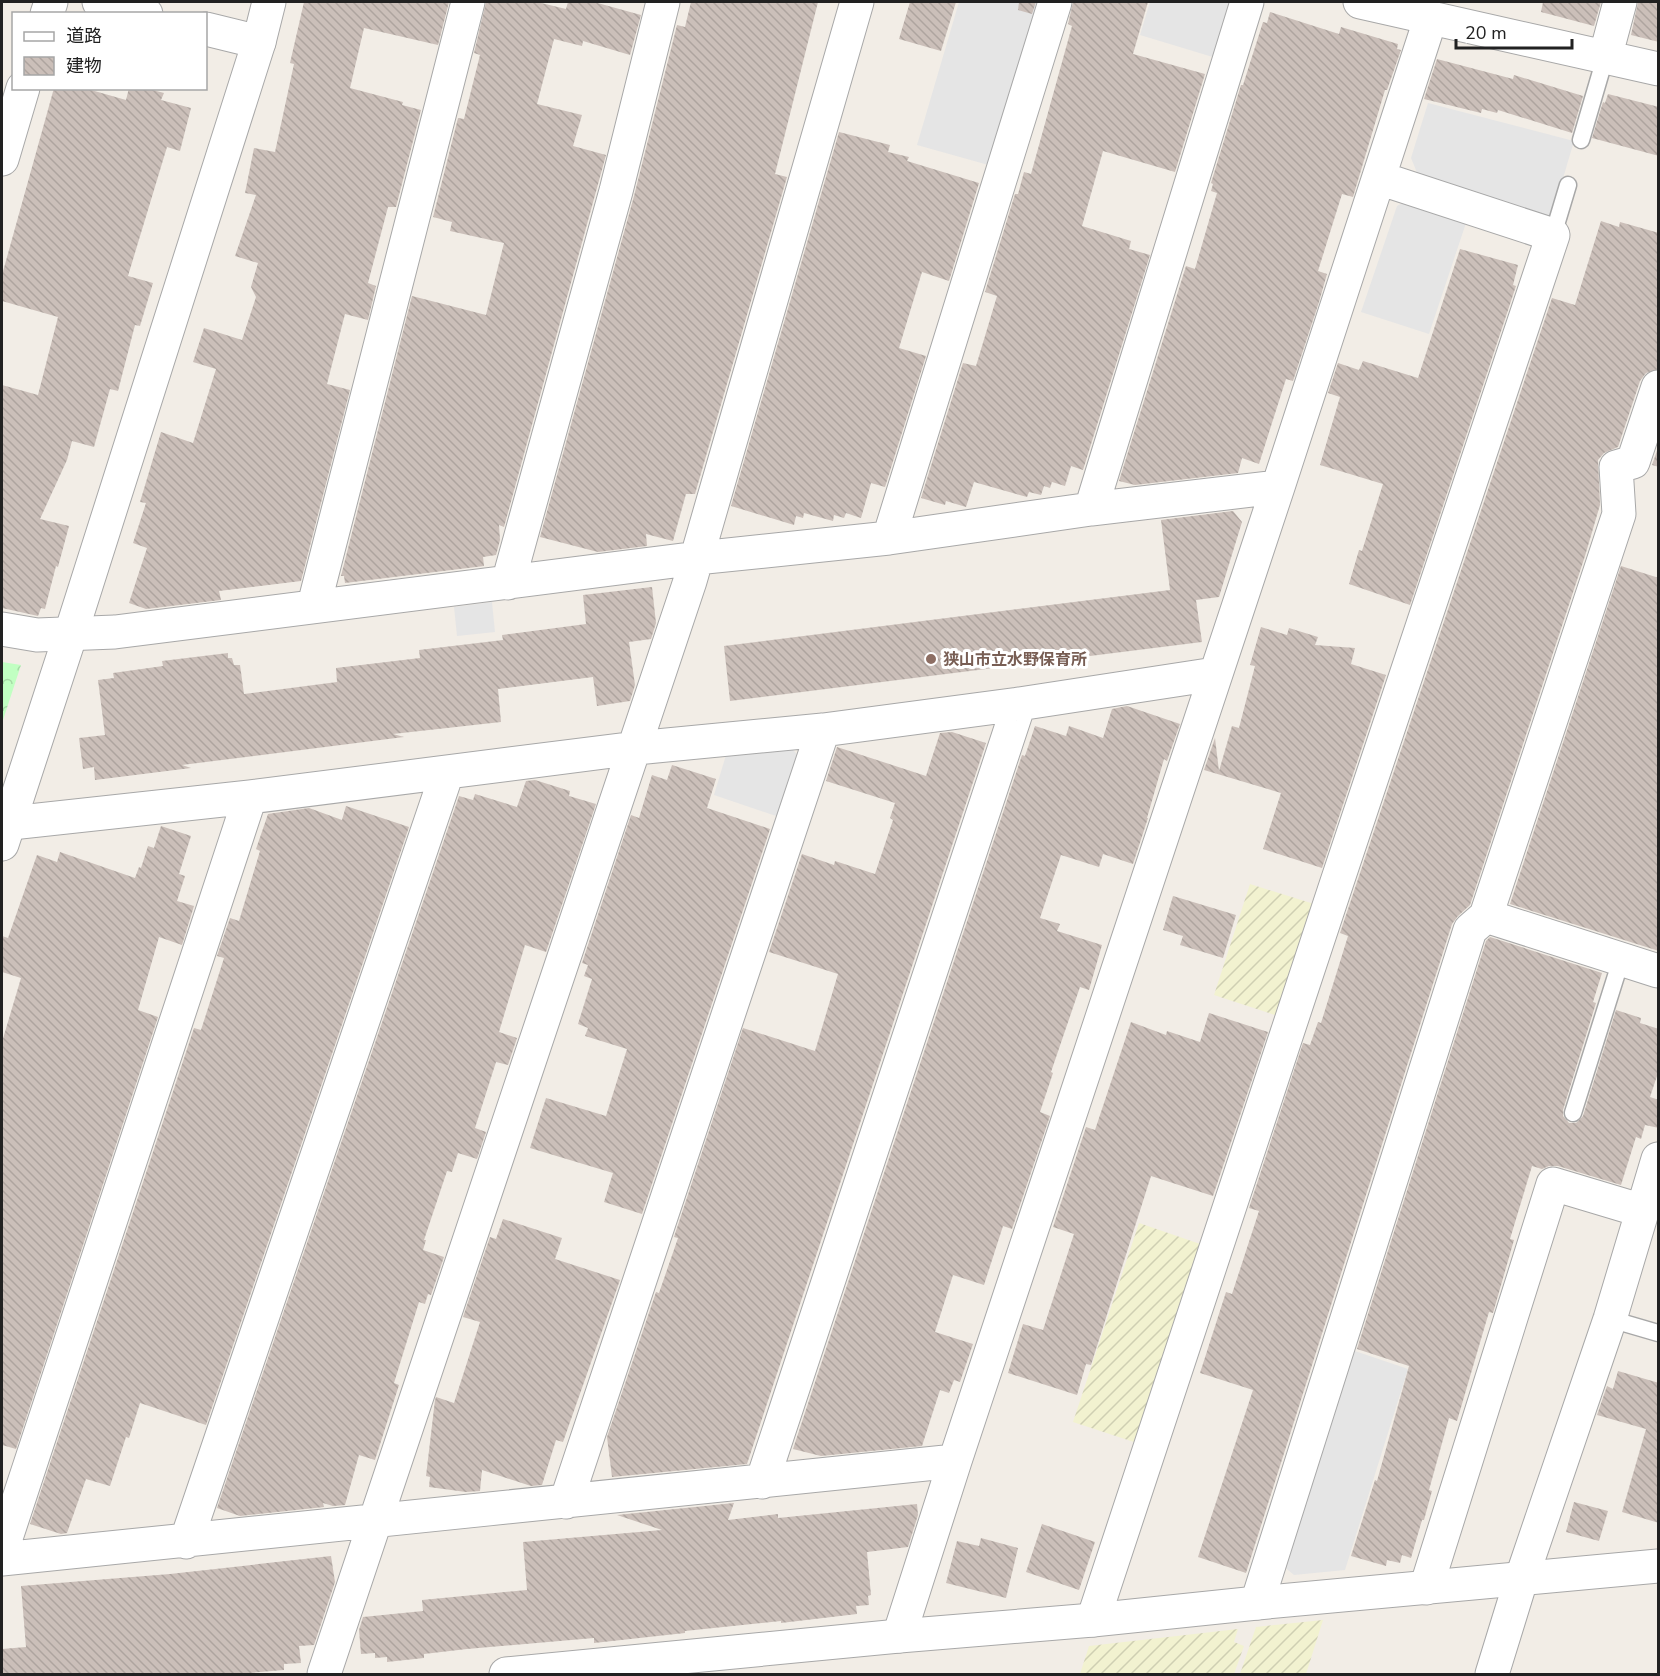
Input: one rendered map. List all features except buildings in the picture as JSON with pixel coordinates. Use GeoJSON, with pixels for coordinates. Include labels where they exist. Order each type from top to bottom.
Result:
{"type":"FeatureCollection","features":[{"type":"Feature","properties":{"kind":"street"},"geometry":{"type":"LineString","coordinates":[[99,2],[138,12]]}},
{"type":"Feature","properties":{"kind":"street"},"geometry":{"type":"LineString","coordinates":[[269,2],[259,42],[71,633],[4,831],[636,748],[823,730],[1019,704],[1215,674]]}},
{"type":"Feature","properties":{"kind":"street"},"geometry":{"type":"LineString","coordinates":[[314,605],[468,2]]}},
{"type":"Feature","properties":{"kind":"street"},"geometry":{"type":"LineString","coordinates":[[508,583],[616,191],[663,2]]}},
{"type":"Feature","properties":{"kind":"street"},"geometry":{"type":"LineString","coordinates":[[324,1674],[698,558],[857,2]]}},
{"type":"Feature","properties":{"kind":"street"},"geometry":{"type":"LineString","coordinates":[[889,538],[1055,2]]}},
{"type":"Feature","properties":{"kind":"street"},"geometry":{"type":"LineString","coordinates":[[1091,509],[1247,2]]}},
{"type":"Feature","properties":{"kind":"street"},"geometry":{"type":"LineString","coordinates":[[1360,2],[1426,11],[1605,58],[1659,69]]}},
{"type":"Feature","properties":{"kind":"street"},"geometry":{"type":"LineString","coordinates":[[1605,58],[1620,2]]}},
{"type":"Feature","properties":{"kind":"street"},"geometry":{"type":"LineString","coordinates":[[899,1636],[1379,178],[1426,11]]}},
{"type":"Feature","properties":{"kind":"street"},"geometry":{"type":"LineString","coordinates":[[207,29],[259,42]]}},
{"type":"Feature","properties":{"kind":"street"},"geometry":{"type":"LineString","coordinates":[[2,159],[22,90]]}},
{"type":"Feature","properties":{"kind":"street"},"geometry":{"type":"LineString","coordinates":[[1093,1620],[1336,882],[1553,235],[1379,178]]}},
{"type":"Feature","properties":{"kind":"street"},"geometry":{"type":"LineString","coordinates":[[1257,1603],[1470,930],[1486,916],[1619,514],[1616,467],[1633,462],[1659,387]]}},
{"type":"Feature","properties":{"kind":"street"},"geometry":{"type":"LineString","coordinates":[[2,629],[37,635],[116,632],[314,605],[698,558],[889,538],[1091,509],[1278,487]]}},
{"type":"Feature","properties":{"kind":"street"},"geometry":{"type":"LineString","coordinates":[[762,1482],[1019,704]]}},
{"type":"Feature","properties":{"kind":"street"},"geometry":{"type":"LineString","coordinates":[[566,1502],[823,730]]}},
{"type":"Feature","properties":{"kind":"street"},"geometry":{"type":"LineString","coordinates":[[186,1542],[447,773]]}},
{"type":"Feature","properties":{"kind":"street"},"geometry":{"type":"LineString","coordinates":[[2,1550],[250,797]]}},
{"type":"Feature","properties":{"kind":"street"},"geometry":{"type":"LineString","coordinates":[[1486,916],[1659,971]]}},
{"type":"Feature","properties":{"kind":"street"},"geometry":{"type":"LineString","coordinates":[[1492,1674],[1521,1580],[1610,1319],[1659,1159]]}},
{"type":"Feature","properties":{"kind":"street"},"geometry":{"type":"LineString","coordinates":[[1426,1588],[1553,1184],[1643,1211]]}},
{"type":"Feature","properties":{"kind":"street"},"geometry":{"type":"LineString","coordinates":[[2,1559],[186,1542],[955,1461]]}},
{"type":"Feature","properties":{"kind":"street"},"geometry":{"type":"LineString","coordinates":[[506,1674],[1659,1566]]}},
{"type":"Feature","properties":{"kind":"lane"},"geometry":{"type":"LineString","coordinates":[[1581,140],[1605,58]]}},
{"type":"Feature","properties":{"kind":"lane"},"geometry":{"type":"LineString","coordinates":[[1553,235],[1568,185]]}},
{"type":"Feature","properties":{"kind":"lane"},"geometry":{"type":"LineString","coordinates":[[1573,1113],[1621,960]]}},
{"type":"Feature","properties":{"kind":"lane"},"geometry":{"type":"LineString","coordinates":[[1610,1319],[1659,1333]]}},
{"type":"Feature","properties":{"kind":"green space"},"geometry":{"type":"Polygon","coordinates":[[[2,662],[21,665],[2,723],[2,662]]]}},
{"type":"Feature","properties":{"kind":"green space"},"geometry":{"type":"Polygon","coordinates":[[[1250,884],[1314,904],[1278,1016],[1214,995],[1250,884]]]}},
{"type":"Feature","properties":{"kind":"green space"},"geometry":{"type":"Polygon","coordinates":[[[1139,1223],[1203,1245],[1137,1443],[1073,1422],[1139,1223]]]}},
{"type":"Feature","properties":{"kind":"green space"},"geometry":{"type":"Polygon","coordinates":[[[1323,1620],[1306,1674],[1240,1674],[1256,1627],[1323,1620]]]}},
{"type":"Feature","properties":{"kind":"green space"},"geometry":{"type":"Polygon","coordinates":[[[1238,1629],[1234,1642],[1244,1646],[1234,1674],[1080,1674],[1089,1646],[1238,1629]]]}},
{"type":"Feature","properties":{"kind":"shaded area"},"geometry":{"type":"Polygon","coordinates":[[[959,2],[1043,2],[992,166],[917,145],[959,2]]]}},
{"type":"Feature","properties":{"kind":"shaded area"},"geometry":{"type":"Polygon","coordinates":[[[1150,2],[1230,2],[1216,58],[1140,35],[1150,2]]]}},
{"type":"Feature","properties":{"kind":"shaded area"},"geometry":{"type":"Polygon","coordinates":[[[1428,103],[1574,141],[1551,219],[1418,175],[1411,158],[1428,103]]]}},
{"type":"Feature","properties":{"kind":"shaded area"},"geometry":{"type":"Polygon","coordinates":[[[1408,200],[1467,220],[1429,334],[1361,312],[1397,206],[1408,200]]]}},
{"type":"Feature","properties":{"kind":"shaded area"},"geometry":{"type":"Polygon","coordinates":[[[492,602],[495,632],[457,636],[454,607],[492,602]]]}},
{"type":"Feature","properties":{"kind":"shaded area"},"geometry":{"type":"Polygon","coordinates":[[[790,747],[800,757],[779,817],[714,795],[726,755],[790,747]]]}},
{"type":"Feature","properties":{"kind":"shaded area"},"geometry":{"type":"Polygon","coordinates":[[[1352,1350],[1408,1369],[1345,1570],[1294,1575],[1282,1565],[1352,1350]]]}},
{"type":"Feature","properties":{"kind":"place","name":"狭山市立水野保育所"},"geometry":{"type":"Point","coordinates":[931,659]}}]}
